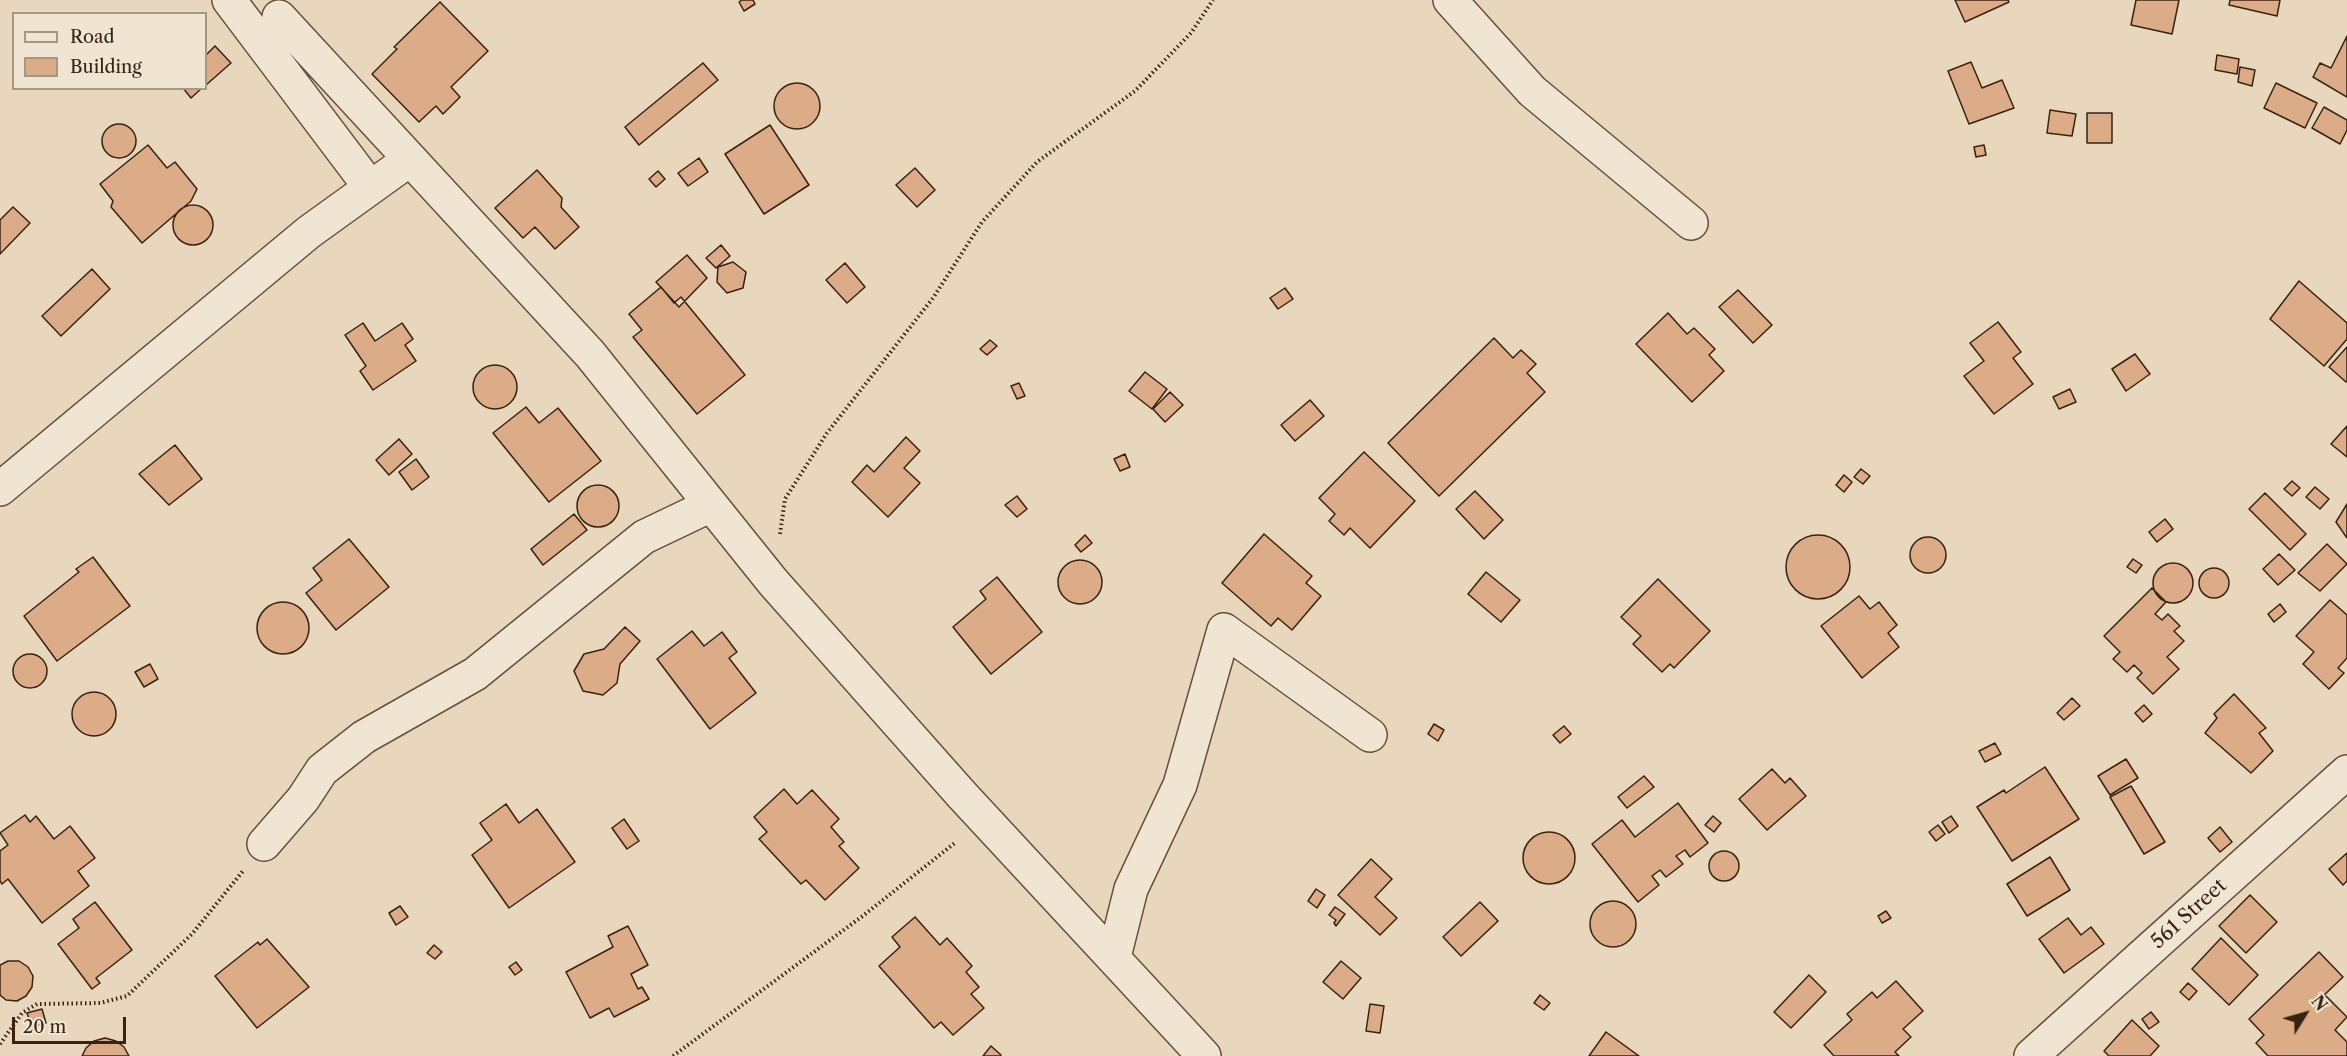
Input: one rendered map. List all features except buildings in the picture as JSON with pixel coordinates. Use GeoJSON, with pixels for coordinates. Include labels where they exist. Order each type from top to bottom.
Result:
{"type":"FeatureCollection","features":[{"type":"Feature","properties":{"kind":"street"},"geometry":{"type":"LineString","coordinates":[[230,0],[370,187]]}},
{"type":"Feature","properties":{"kind":"street"},"geometry":{"type":"LineString","coordinates":[[1450,0],[1532,91],[1690,223]]}},
{"type":"Feature","properties":{"kind":"street"},"geometry":{"type":"LineString","coordinates":[[279,17],[590,354],[773,582],[984,819],[1204,1056]]}},
{"type":"Feature","properties":{"kind":"street"},"geometry":{"type":"LineString","coordinates":[[0,489],[309,232],[409,160]]}},
{"type":"Feature","properties":{"kind":"street"},"geometry":{"type":"LineString","coordinates":[[264,844],[303,799],[322,770],[364,737],[475,674],[644,537],[711,505]]}},
{"type":"Feature","properties":{"kind":"street"},"geometry":{"type":"LineString","coordinates":[[1114,957],[1131,890],[1180,784],[1224,630],[1370,735]]}},
{"type":"Feature","properties":{"kind":"street","name":"561 Street"},"geometry":{"type":"LineString","coordinates":[[2031,1056],[2347,772]]}},
{"type":"Feature","properties":{"kind":"path"},"geometry":{"type":"LineString","coordinates":[[773,582],[785,500],[827,433],[933,298],[981,222],[1037,162],[1135,92],[1191,33],[1213,0]]}},
{"type":"Feature","properties":{"kind":"path"},"geometry":{"type":"LineString","coordinates":[[673,1056],[864,915],[984,819]]}},
{"type":"Feature","properties":{"kind":"path"},"geometry":{"type":"LineString","coordinates":[[0,1044],[22,1012],[37,1004],[100,1003],[127,996],[192,934],[264,844]]}}]}
